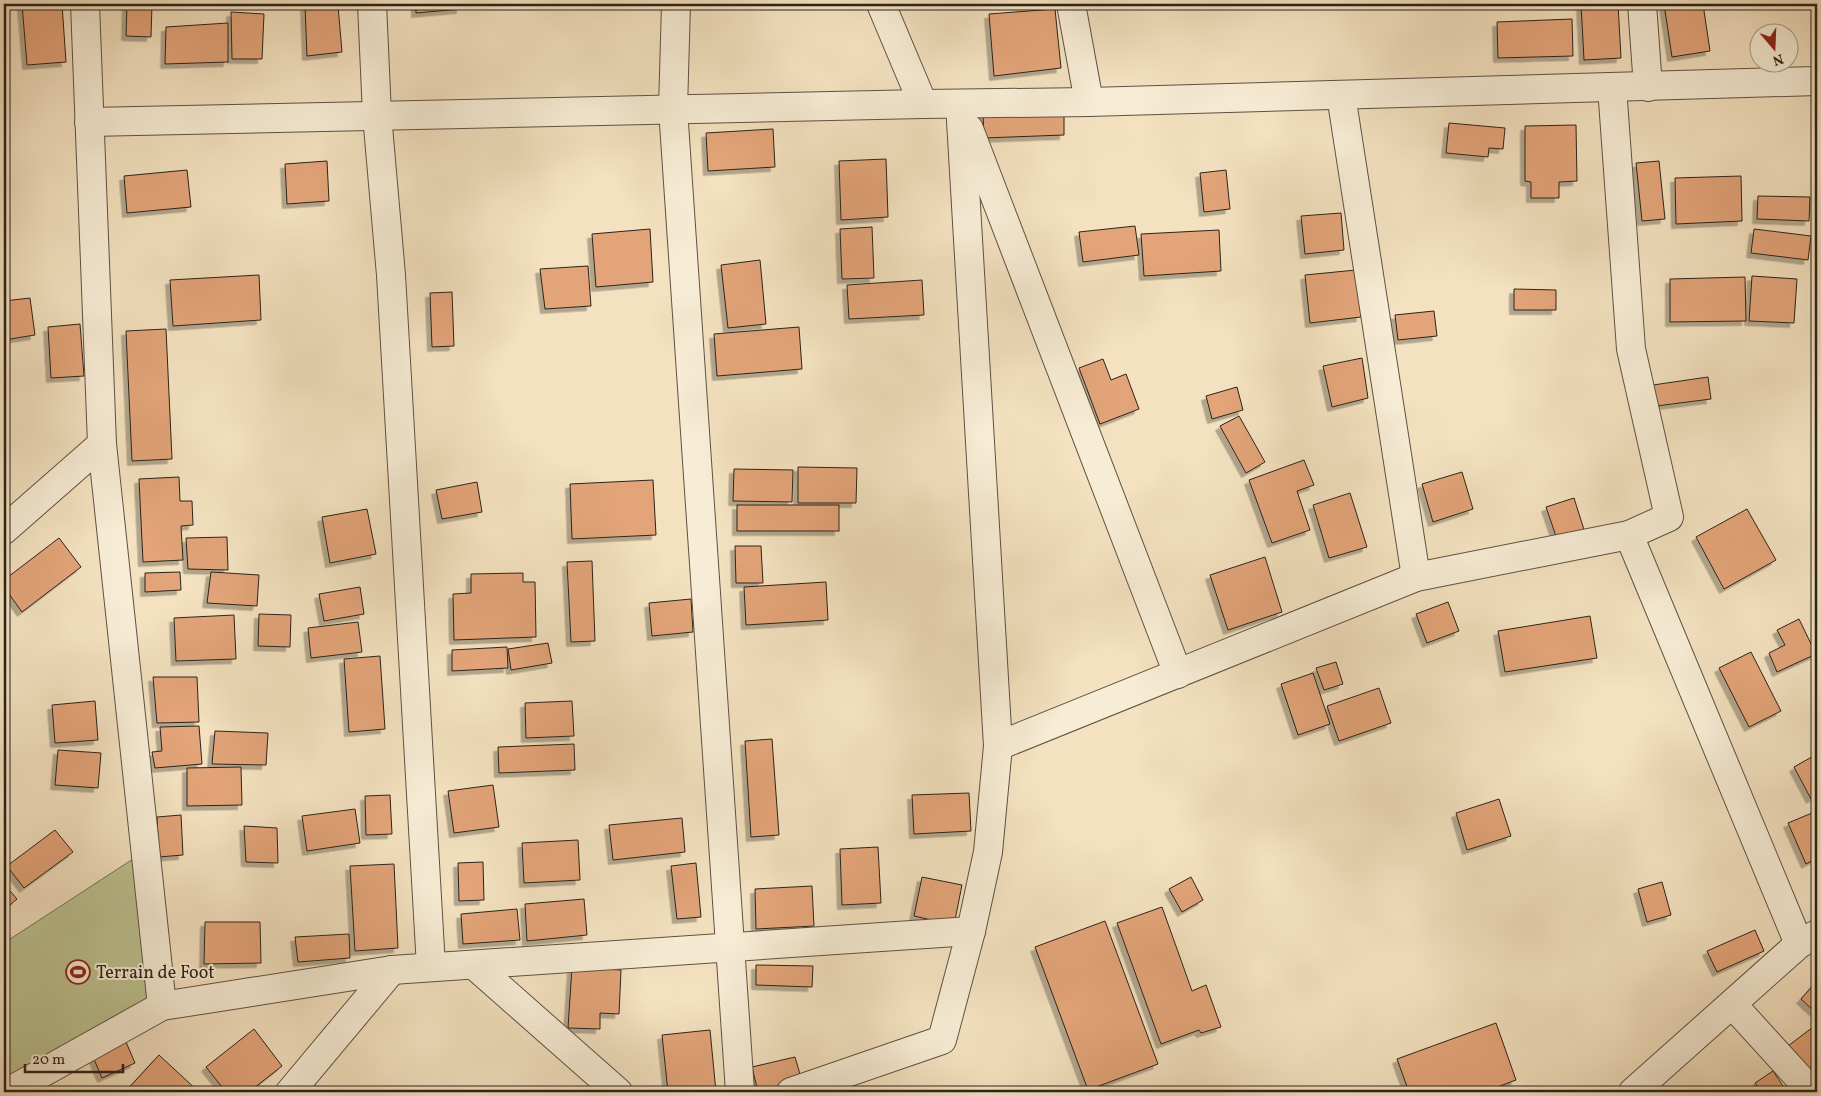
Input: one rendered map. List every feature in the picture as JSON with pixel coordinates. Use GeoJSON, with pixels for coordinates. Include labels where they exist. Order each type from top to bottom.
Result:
{"type":"FeatureCollection","features":[{"type":"Feature","properties":{"kind":"street"},"geometry":{"type":"LineString","coordinates":[[85,4],[102,444],[162,1006]]}},
{"type":"Feature","properties":{"kind":"street"},"geometry":{"type":"LineString","coordinates":[[372,4],[376,116],[391,275],[431,967]]}},
{"type":"Feature","properties":{"kind":"street"},"geometry":{"type":"LineString","coordinates":[[676,4],[673,109],[740,1092]]}},
{"type":"Feature","properties":{"kind":"street"},"geometry":{"type":"LineString","coordinates":[[881,4],[923,104]]}},
{"type":"Feature","properties":{"kind":"street"},"geometry":{"type":"LineString","coordinates":[[1071,4],[1089,102]]}},
{"type":"Feature","properties":{"kind":"street"},"geometry":{"type":"LineString","coordinates":[[1642,4],[1648,87]]}},
{"type":"Feature","properties":{"kind":"street"},"geometry":{"type":"LineString","coordinates":[[90,122],[1089,102],[1817,81]]}},
{"type":"Feature","properties":{"kind":"street"},"geometry":{"type":"LineString","coordinates":[[998,746],[1416,577],[1629,535],[1669,517],[1631,349],[1612,88]]}},
{"type":"Feature","properties":{"kind":"street"},"geometry":{"type":"LineString","coordinates":[[1341,95],[1416,577]]}},
{"type":"Feature","properties":{"kind":"street"},"geometry":{"type":"LineString","coordinates":[[960,104],[1178,674]]}},
{"type":"Feature","properties":{"kind":"street"},"geometry":{"type":"LineString","coordinates":[[791,1092],[942,1040],[971,931],[988,852],[998,746],[960,104]]}},
{"type":"Feature","properties":{"kind":"street"},"geometry":{"type":"LineString","coordinates":[[4,530],[102,444]]}},
{"type":"Feature","properties":{"kind":"street"},"geometry":{"type":"LineString","coordinates":[[1629,535],[1808,939],[1634,1092]]}},
{"type":"Feature","properties":{"kind":"street"},"geometry":{"type":"LineString","coordinates":[[8,1092],[162,1006],[392,970],[971,931]]}},
{"type":"Feature","properties":{"kind":"street"},"geometry":{"type":"LineString","coordinates":[[474,965],[618,1092]]}},
{"type":"Feature","properties":{"kind":"street"},"geometry":{"type":"LineString","coordinates":[[290,1092],[392,970]]}},
{"type":"Feature","properties":{"kind":"street"},"geometry":{"type":"LineString","coordinates":[[1732,1004],[1812,1092]]}},
{"type":"Feature","properties":{"kind":"green space","name":"Terrain de Foot"},"geometry":{"type":"Polygon","coordinates":[[[133,859],[156,1002],[4,1086],[4,943],[133,859]]]}},
{"type":"Feature","properties":{"kind":"building"},"geometry":{"type":"Polygon","coordinates":[[[22,4],[62,4],[66,62],[27,65],[22,4]]]}},
{"type":"Feature","properties":{"kind":"building"},"geometry":{"type":"Polygon","coordinates":[[[127,4],[152,4],[151,37],[126,36],[127,4]]]}},
{"type":"Feature","properties":{"kind":"building"},"geometry":{"type":"Polygon","coordinates":[[[416,4],[461,4],[461,9],[416,13],[416,4]]]}},
{"type":"Feature","properties":{"kind":"building"},"geometry":{"type":"Polygon","coordinates":[[[1581,4],[1618,4],[1621,58],[1584,60],[1581,4]]]}},
{"type":"Feature","properties":{"kind":"building"},"geometry":{"type":"Polygon","coordinates":[[[1664,4],[1703,4],[1710,51],[1672,57],[1664,4]]]}},
{"type":"Feature","properties":{"kind":"building"},"geometry":{"type":"Polygon","coordinates":[[[305,6],[338,6],[342,52],[307,56],[305,6]]]}},
{"type":"Feature","properties":{"kind":"building"},"geometry":{"type":"Polygon","coordinates":[[[1055,9],[1061,68],[994,76],[989,14],[1055,9]]]}},
{"type":"Feature","properties":{"kind":"building"},"geometry":{"type":"Polygon","coordinates":[[[231,12],[264,14],[262,59],[232,59],[231,12]]]}},
{"type":"Feature","properties":{"kind":"building"},"geometry":{"type":"Polygon","coordinates":[[[1572,19],[1573,56],[1498,58],[1497,22],[1572,19]]]}},
{"type":"Feature","properties":{"kind":"building"},"geometry":{"type":"Polygon","coordinates":[[[228,23],[228,62],[165,64],[166,27],[228,23]]]}},
{"type":"Feature","properties":{"kind":"building"},"geometry":{"type":"Polygon","coordinates":[[[1064,112],[1064,135],[984,138],[983,113],[1064,112]]]}},
{"type":"Feature","properties":{"kind":"building"},"geometry":{"type":"Polygon","coordinates":[[[1449,123],[1505,128],[1503,149],[1489,148],[1488,157],[1446,153],[1449,123]]]}},
{"type":"Feature","properties":{"kind":"building"},"geometry":{"type":"Polygon","coordinates":[[[1576,125],[1577,181],[1559,182],[1559,198],[1531,198],[1531,182],[1525,181],[1525,126],[1576,125]]]}},
{"type":"Feature","properties":{"kind":"building"},"geometry":{"type":"Polygon","coordinates":[[[773,129],[775,167],[708,171],[706,133],[773,129]]]}},
{"type":"Feature","properties":{"kind":"building"},"geometry":{"type":"Polygon","coordinates":[[[886,159],[888,217],[841,220],[839,161],[886,159]]]}},
{"type":"Feature","properties":{"kind":"building"},"geometry":{"type":"Polygon","coordinates":[[[327,161],[329,201],[287,204],[285,164],[327,161]]]}},
{"type":"Feature","properties":{"kind":"building"},"geometry":{"type":"Polygon","coordinates":[[[1659,161],[1665,219],[1642,221],[1636,163],[1659,161]]]}},
{"type":"Feature","properties":{"kind":"building"},"geometry":{"type":"Polygon","coordinates":[[[187,170],[191,207],[127,213],[124,176],[187,170]]]}},
{"type":"Feature","properties":{"kind":"building"},"geometry":{"type":"Polygon","coordinates":[[[1226,170],[1230,209],[1204,212],[1200,173],[1226,170]]]}},
{"type":"Feature","properties":{"kind":"building"},"geometry":{"type":"Polygon","coordinates":[[[1741,176],[1742,221],[1676,224],[1675,178],[1741,176]]]}},
{"type":"Feature","properties":{"kind":"building"},"geometry":{"type":"Polygon","coordinates":[[[1758,196],[1810,197],[1809,221],[1757,219],[1758,196]]]}},
{"type":"Feature","properties":{"kind":"building"},"geometry":{"type":"Polygon","coordinates":[[[1341,213],[1344,250],[1305,254],[1301,216],[1341,213]]]}},
{"type":"Feature","properties":{"kind":"building"},"geometry":{"type":"Polygon","coordinates":[[[1135,226],[1139,255],[1083,262],[1079,232],[1135,226]]]}},
{"type":"Feature","properties":{"kind":"building"},"geometry":{"type":"Polygon","coordinates":[[[872,227],[874,278],[842,279],[840,229],[872,227]]]}},
{"type":"Feature","properties":{"kind":"building"},"geometry":{"type":"Polygon","coordinates":[[[650,229],[653,282],[596,287],[592,234],[650,229]]]}},
{"type":"Feature","properties":{"kind":"building"},"geometry":{"type":"Polygon","coordinates":[[[1754,229],[1811,236],[1808,260],[1751,253],[1754,229]]]}},
{"type":"Feature","properties":{"kind":"building"},"geometry":{"type":"Polygon","coordinates":[[[1219,230],[1221,271],[1144,276],[1141,234],[1219,230]]]}},
{"type":"Feature","properties":{"kind":"building"},"geometry":{"type":"Polygon","coordinates":[[[760,260],[766,324],[728,328],[721,265],[760,260]]]}},
{"type":"Feature","properties":{"kind":"building"},"geometry":{"type":"Polygon","coordinates":[[[588,266],[591,306],[545,309],[540,269],[588,266]]]}},
{"type":"Feature","properties":{"kind":"building"},"geometry":{"type":"Polygon","coordinates":[[[1356,270],[1361,317],[1310,323],[1305,275],[1356,270]]]}},
{"type":"Feature","properties":{"kind":"building"},"geometry":{"type":"Polygon","coordinates":[[[259,275],[261,320],[173,326],[170,280],[259,275]]]}},
{"type":"Feature","properties":{"kind":"building"},"geometry":{"type":"Polygon","coordinates":[[[1752,276],[1797,279],[1794,323],[1749,321],[1752,276]]]}},
{"type":"Feature","properties":{"kind":"building"},"geometry":{"type":"Polygon","coordinates":[[[1745,277],[1746,321],[1670,322],[1670,279],[1745,277]]]}},
{"type":"Feature","properties":{"kind":"building"},"geometry":{"type":"Polygon","coordinates":[[[922,280],[924,315],[849,319],[847,285],[922,280]]]}},
{"type":"Feature","properties":{"kind":"building"},"geometry":{"type":"Polygon","coordinates":[[[1514,289],[1556,290],[1556,310],[1514,310],[1514,289]]]}},
{"type":"Feature","properties":{"kind":"building"},"geometry":{"type":"Polygon","coordinates":[[[452,292],[454,346],[432,347],[430,293],[452,292]]]}},
{"type":"Feature","properties":{"kind":"building"},"geometry":{"type":"Polygon","coordinates":[[[30,298],[35,335],[4,340],[4,301],[30,298]]]}},
{"type":"Feature","properties":{"kind":"building"},"geometry":{"type":"Polygon","coordinates":[[[1434,311],[1437,336],[1398,340],[1395,315],[1434,311]]]}},
{"type":"Feature","properties":{"kind":"building"},"geometry":{"type":"Polygon","coordinates":[[[80,324],[84,376],[51,378],[48,327],[80,324]]]}},
{"type":"Feature","properties":{"kind":"building"},"geometry":{"type":"Polygon","coordinates":[[[799,327],[802,369],[717,376],[714,334],[799,327]]]}},
{"type":"Feature","properties":{"kind":"building"},"geometry":{"type":"Polygon","coordinates":[[[166,329],[172,459],[132,461],[126,331],[166,329]]]}},
{"type":"Feature","properties":{"kind":"building"},"geometry":{"type":"Polygon","coordinates":[[[1362,358],[1368,398],[1332,407],[1323,366],[1362,358]]]}},
{"type":"Feature","properties":{"kind":"building"},"geometry":{"type":"Polygon","coordinates":[[[1103,359],[1111,380],[1126,374],[1139,409],[1100,424],[1079,368],[1103,359]]]}},
{"type":"Feature","properties":{"kind":"building"},"geometry":{"type":"Polygon","coordinates":[[[1708,377],[1711,399],[1656,406],[1653,385],[1708,377]]]}},
{"type":"Feature","properties":{"kind":"building"},"geometry":{"type":"Polygon","coordinates":[[[1237,387],[1243,410],[1212,419],[1206,396],[1237,387]]]}},
{"type":"Feature","properties":{"kind":"building"},"geometry":{"type":"Polygon","coordinates":[[[1239,416],[1265,462],[1246,473],[1220,426],[1239,416]]]}},
{"type":"Feature","properties":{"kind":"building"},"geometry":{"type":"Polygon","coordinates":[[[1304,460],[1314,485],[1297,491],[1310,530],[1272,543],[1249,480],[1304,460]]]}},
{"type":"Feature","properties":{"kind":"building"},"geometry":{"type":"Polygon","coordinates":[[[798,467],[857,468],[856,503],[798,503],[798,467]]]}},
{"type":"Feature","properties":{"kind":"building"},"geometry":{"type":"Polygon","coordinates":[[[734,469],[793,470],[792,502],[733,501],[734,469]]]}},
{"type":"Feature","properties":{"kind":"building"},"geometry":{"type":"Polygon","coordinates":[[[1462,472],[1473,509],[1433,522],[1422,484],[1462,472]]]}},
{"type":"Feature","properties":{"kind":"building"},"geometry":{"type":"Polygon","coordinates":[[[179,477],[180,501],[192,501],[193,525],[181,526],[183,560],[143,562],[139,479],[179,477]]]}},
{"type":"Feature","properties":{"kind":"building"},"geometry":{"type":"Polygon","coordinates":[[[653,480],[656,535],[572,539],[570,484],[653,480]]]}},
{"type":"Feature","properties":{"kind":"building"},"geometry":{"type":"Polygon","coordinates":[[[477,482],[482,512],[442,519],[436,490],[477,482]]]}},
{"type":"Feature","properties":{"kind":"building"},"geometry":{"type":"Polygon","coordinates":[[[1350,493],[1367,547],[1329,558],[1313,505],[1350,493]]]}},
{"type":"Feature","properties":{"kind":"building"},"geometry":{"type":"Polygon","coordinates":[[[1574,498],[1586,536],[1559,545],[1546,507],[1574,498]]]}},
{"type":"Feature","properties":{"kind":"building"},"geometry":{"type":"Polygon","coordinates":[[[737,505],[839,505],[839,531],[737,531],[737,505]]]}},
{"type":"Feature","properties":{"kind":"building"},"geometry":{"type":"Polygon","coordinates":[[[367,509],[376,554],[330,563],[322,517],[367,509]]]}},
{"type":"Feature","properties":{"kind":"building"},"geometry":{"type":"Polygon","coordinates":[[[1747,509],[1776,560],[1724,589],[1696,537],[1747,509]]]}},
{"type":"Feature","properties":{"kind":"building"},"geometry":{"type":"Polygon","coordinates":[[[227,537],[228,570],[188,569],[186,538],[227,537]]]}},
{"type":"Feature","properties":{"kind":"building"},"geometry":{"type":"Polygon","coordinates":[[[59,538],[81,567],[22,612],[4,587],[4,580],[59,538]]]}},
{"type":"Feature","properties":{"kind":"building"},"geometry":{"type":"Polygon","coordinates":[[[735,546],[761,546],[763,583],[736,583],[735,546]]]}},
{"type":"Feature","properties":{"kind":"building"},"geometry":{"type":"Polygon","coordinates":[[[1265,557],[1282,612],[1228,630],[1210,575],[1265,557]]]}},
{"type":"Feature","properties":{"kind":"building"},"geometry":{"type":"Polygon","coordinates":[[[592,561],[595,641],[571,642],[567,562],[592,561]]]}},
{"type":"Feature","properties":{"kind":"building"},"geometry":{"type":"Polygon","coordinates":[[[180,572],[181,590],[145,592],[145,573],[180,572]]]}},
{"type":"Feature","properties":{"kind":"building"},"geometry":{"type":"Polygon","coordinates":[[[211,572],[259,575],[257,606],[207,603],[211,572]]]}},
{"type":"Feature","properties":{"kind":"building"},"geometry":{"type":"Polygon","coordinates":[[[523,573],[523,582],[535,582],[536,637],[454,640],[453,594],[471,593],[471,574],[523,573]]]}},
{"type":"Feature","properties":{"kind":"building"},"geometry":{"type":"Polygon","coordinates":[[[826,582],[828,620],[746,625],[744,587],[826,582]]]}},
{"type":"Feature","properties":{"kind":"building"},"geometry":{"type":"Polygon","coordinates":[[[360,587],[364,614],[324,621],[319,594],[360,587]]]}},
{"type":"Feature","properties":{"kind":"building"},"geometry":{"type":"Polygon","coordinates":[[[691,599],[693,632],[652,636],[649,603],[691,599]]]}},
{"type":"Feature","properties":{"kind":"building"},"geometry":{"type":"Polygon","coordinates":[[[1448,602],[1459,631],[1427,643],[1416,614],[1448,602]]]}},
{"type":"Feature","properties":{"kind":"building"},"geometry":{"type":"Polygon","coordinates":[[[259,614],[291,615],[290,647],[258,646],[259,614]]]}},
{"type":"Feature","properties":{"kind":"building"},"geometry":{"type":"Polygon","coordinates":[[[234,615],[236,659],[176,661],[174,618],[234,615]]]}},
{"type":"Feature","properties":{"kind":"building"},"geometry":{"type":"Polygon","coordinates":[[[1590,616],[1597,658],[1505,672],[1498,631],[1590,616]]]}},
{"type":"Feature","properties":{"kind":"building"},"geometry":{"type":"Polygon","coordinates":[[[1799,619],[1816,654],[1777,672],[1769,653],[1785,645],[1777,630],[1799,619]]]}},
{"type":"Feature","properties":{"kind":"building"},"geometry":{"type":"Polygon","coordinates":[[[358,622],[362,652],[311,658],[308,628],[358,622]]]}},
{"type":"Feature","properties":{"kind":"building"},"geometry":{"type":"Polygon","coordinates":[[[548,643],[552,663],[511,670],[508,649],[548,643]]]}},
{"type":"Feature","properties":{"kind":"building"},"geometry":{"type":"Polygon","coordinates":[[[507,647],[508,668],[452,671],[452,650],[507,647]]]}},
{"type":"Feature","properties":{"kind":"building"},"geometry":{"type":"Polygon","coordinates":[[[1751,652],[1781,711],[1749,727],[1719,668],[1751,652]]]}},
{"type":"Feature","properties":{"kind":"building"},"geometry":{"type":"Polygon","coordinates":[[[380,656],[385,729],[349,732],[344,659],[380,656]]]}},
{"type":"Feature","properties":{"kind":"building"},"geometry":{"type":"Polygon","coordinates":[[[1336,662],[1343,684],[1324,690],[1316,668],[1336,662]]]}},
{"type":"Feature","properties":{"kind":"building"},"geometry":{"type":"Polygon","coordinates":[[[1313,673],[1330,724],[1298,735],[1281,684],[1313,673]]]}},
{"type":"Feature","properties":{"kind":"building"},"geometry":{"type":"Polygon","coordinates":[[[153,677],[197,677],[199,722],[157,723],[153,677]]]}},
{"type":"Feature","properties":{"kind":"building"},"geometry":{"type":"Polygon","coordinates":[[[1379,688],[1391,723],[1339,741],[1327,706],[1379,688]]]}},
{"type":"Feature","properties":{"kind":"building"},"geometry":{"type":"Polygon","coordinates":[[[95,701],[98,740],[55,743],[52,705],[95,701]]]}},
{"type":"Feature","properties":{"kind":"building"},"geometry":{"type":"Polygon","coordinates":[[[572,701],[574,736],[526,738],[525,703],[572,701]]]}},
{"type":"Feature","properties":{"kind":"building"},"geometry":{"type":"Polygon","coordinates":[[[199,726],[202,764],[155,768],[152,752],[162,751],[160,727],[199,726]]]}},
{"type":"Feature","properties":{"kind":"building"},"geometry":{"type":"Polygon","coordinates":[[[215,731],[268,733],[266,765],[212,764],[215,731]]]}},
{"type":"Feature","properties":{"kind":"building"},"geometry":{"type":"Polygon","coordinates":[[[772,739],[779,835],[751,837],[745,741],[772,739]]]}},
{"type":"Feature","properties":{"kind":"building"},"geometry":{"type":"Polygon","coordinates":[[[574,744],[575,770],[499,773],[498,747],[574,744]]]}},
{"type":"Feature","properties":{"kind":"building"},"geometry":{"type":"Polygon","coordinates":[[[58,750],[101,753],[98,788],[55,785],[58,750]]]}},
{"type":"Feature","properties":{"kind":"building"},"geometry":{"type":"Polygon","coordinates":[[[1817,754],[1817,795],[1811,799],[1794,767],[1817,754]]]}},
{"type":"Feature","properties":{"kind":"building"},"geometry":{"type":"Polygon","coordinates":[[[241,767],[242,805],[187,806],[187,768],[241,767]]]}},
{"type":"Feature","properties":{"kind":"building"},"geometry":{"type":"Polygon","coordinates":[[[493,785],[499,827],[454,833],[448,791],[493,785]]]}},
{"type":"Feature","properties":{"kind":"building"},"geometry":{"type":"Polygon","coordinates":[[[969,793],[971,831],[914,834],[912,795],[969,793]]]}},
{"type":"Feature","properties":{"kind":"building"},"geometry":{"type":"Polygon","coordinates":[[[390,795],[392,834],[366,835],[365,796],[390,795]]]}},
{"type":"Feature","properties":{"kind":"building"},"geometry":{"type":"Polygon","coordinates":[[[1499,799],[1511,836],[1467,850],[1456,813],[1499,799]]]}},
{"type":"Feature","properties":{"kind":"building"},"geometry":{"type":"Polygon","coordinates":[[[355,809],[360,843],[307,851],[302,816],[355,809]]]}},
{"type":"Feature","properties":{"kind":"building"},"geometry":{"type":"Polygon","coordinates":[[[1812,813],[1817,824],[1817,858],[1806,864],[1788,823],[1812,813]]]}},
{"type":"Feature","properties":{"kind":"building"},"geometry":{"type":"Polygon","coordinates":[[[181,815],[183,855],[159,857],[157,817],[181,815]]]}},
{"type":"Feature","properties":{"kind":"building"},"geometry":{"type":"Polygon","coordinates":[[[682,818],[685,852],[613,860],[609,825],[682,818]]]}},
{"type":"Feature","properties":{"kind":"building"},"geometry":{"type":"Polygon","coordinates":[[[244,826],[277,828],[278,863],[246,862],[244,826]]]}},
{"type":"Feature","properties":{"kind":"building"},"geometry":{"type":"Polygon","coordinates":[[[55,830],[73,852],[24,888],[7,866],[55,830]]]}},
{"type":"Feature","properties":{"kind":"building"},"geometry":{"type":"Polygon","coordinates":[[[578,840],[580,880],[524,883],[522,843],[578,840]]]}},
{"type":"Feature","properties":{"kind":"building"},"geometry":{"type":"Polygon","coordinates":[[[878,847],[881,903],[842,905],[840,849],[878,847]]]}},
{"type":"Feature","properties":{"kind":"building"},"geometry":{"type":"Polygon","coordinates":[[[483,862],[484,900],[459,901],[458,863],[483,862]]]}},
{"type":"Feature","properties":{"kind":"building"},"geometry":{"type":"Polygon","coordinates":[[[696,863],[701,917],[677,919],[671,866],[696,863]]]}},
{"type":"Feature","properties":{"kind":"building"},"geometry":{"type":"Polygon","coordinates":[[[394,864],[398,948],[355,951],[350,866],[394,864]]]}},
{"type":"Feature","properties":{"kind":"building"},"geometry":{"type":"Polygon","coordinates":[[[922,877],[962,885],[954,925],[914,916],[922,877]]]}},
{"type":"Feature","properties":{"kind":"building"},"geometry":{"type":"Polygon","coordinates":[[[1191,877],[1203,900],[1182,912],[1169,889],[1191,877]]]}},
{"type":"Feature","properties":{"kind":"building"},"geometry":{"type":"Polygon","coordinates":[[[1662,882],[1671,915],[1647,922],[1638,889],[1662,882]]]}},
{"type":"Feature","properties":{"kind":"building"},"geometry":{"type":"Polygon","coordinates":[[[4,884],[17,899],[4,910],[4,884]]]}},
{"type":"Feature","properties":{"kind":"building"},"geometry":{"type":"Polygon","coordinates":[[[812,886],[814,926],[756,929],[755,889],[812,886]]]}},
{"type":"Feature","properties":{"kind":"building"},"geometry":{"type":"Polygon","coordinates":[[[584,899],[587,935],[527,941],[525,904],[584,899]]]}},
{"type":"Feature","properties":{"kind":"building"},"geometry":{"type":"Polygon","coordinates":[[[1162,907],[1192,991],[1206,985],[1221,1027],[1201,1033],[1199,1030],[1161,1044],[1117,923],[1162,907]]]}},
{"type":"Feature","properties":{"kind":"building"},"geometry":{"type":"Polygon","coordinates":[[[517,909],[520,940],[463,944],[461,914],[517,909]]]}},
{"type":"Feature","properties":{"kind":"building"},"geometry":{"type":"Polygon","coordinates":[[[1105,921],[1158,1064],[1088,1090],[1035,947],[1105,921]]]}},
{"type":"Feature","properties":{"kind":"building"},"geometry":{"type":"Polygon","coordinates":[[[205,922],[260,922],[261,963],[204,964],[205,922]]]}},
{"type":"Feature","properties":{"kind":"building"},"geometry":{"type":"Polygon","coordinates":[[[1755,930],[1764,951],[1717,972],[1707,951],[1755,930]]]}},
{"type":"Feature","properties":{"kind":"building"},"geometry":{"type":"Polygon","coordinates":[[[349,934],[350,958],[298,962],[295,937],[349,934]]]}},
{"type":"Feature","properties":{"kind":"building"},"geometry":{"type":"Polygon","coordinates":[[[756,965],[813,966],[812,987],[756,985],[756,965]]]}},
{"type":"Feature","properties":{"kind":"building"},"geometry":{"type":"Polygon","coordinates":[[[572,967],[621,970],[619,1014],[600,1013],[600,1029],[568,1028],[572,967]]]}},
{"type":"Feature","properties":{"kind":"building"},"geometry":{"type":"Polygon","coordinates":[[[1817,981],[1817,1011],[1816,1013],[1801,999],[1817,981]]]}},
{"type":"Feature","properties":{"kind":"building"},"geometry":{"type":"Polygon","coordinates":[[[1496,1023],[1516,1080],[1484,1092],[1409,1092],[1397,1059],[1496,1023]]]}},
{"type":"Feature","properties":{"kind":"building"},"geometry":{"type":"Polygon","coordinates":[[[1817,1024],[1817,1071],[1810,1076],[1788,1046],[1817,1024]]]}},
{"type":"Feature","properties":{"kind":"building"},"geometry":{"type":"Polygon","coordinates":[[[254,1029],[282,1066],[249,1092],[226,1092],[206,1067],[254,1029]]]}},
{"type":"Feature","properties":{"kind":"building"},"geometry":{"type":"Polygon","coordinates":[[[710,1030],[716,1092],[668,1092],[662,1035],[710,1030]]]}},
{"type":"Feature","properties":{"kind":"building"},"geometry":{"type":"Polygon","coordinates":[[[126,1042],[135,1063],[102,1078],[93,1057],[126,1042]]]}},
{"type":"Feature","properties":{"kind":"building"},"geometry":{"type":"Polygon","coordinates":[[[159,1055],[199,1092],[125,1092],[159,1055]]]}},
{"type":"Feature","properties":{"kind":"building"},"geometry":{"type":"Polygon","coordinates":[[[795,1057],[802,1081],[758,1092],[752,1067],[795,1057]]]}},
{"type":"Feature","properties":{"kind":"building"},"geometry":{"type":"Polygon","coordinates":[[[1773,1071],[1787,1092],[1761,1092],[1755,1083],[1773,1071]]]}},
{"type":"Feature","properties":{"kind":"place","name":"Terrain de Foot"},"geometry":{"type":"Point","coordinates":[78,972]}}]}
